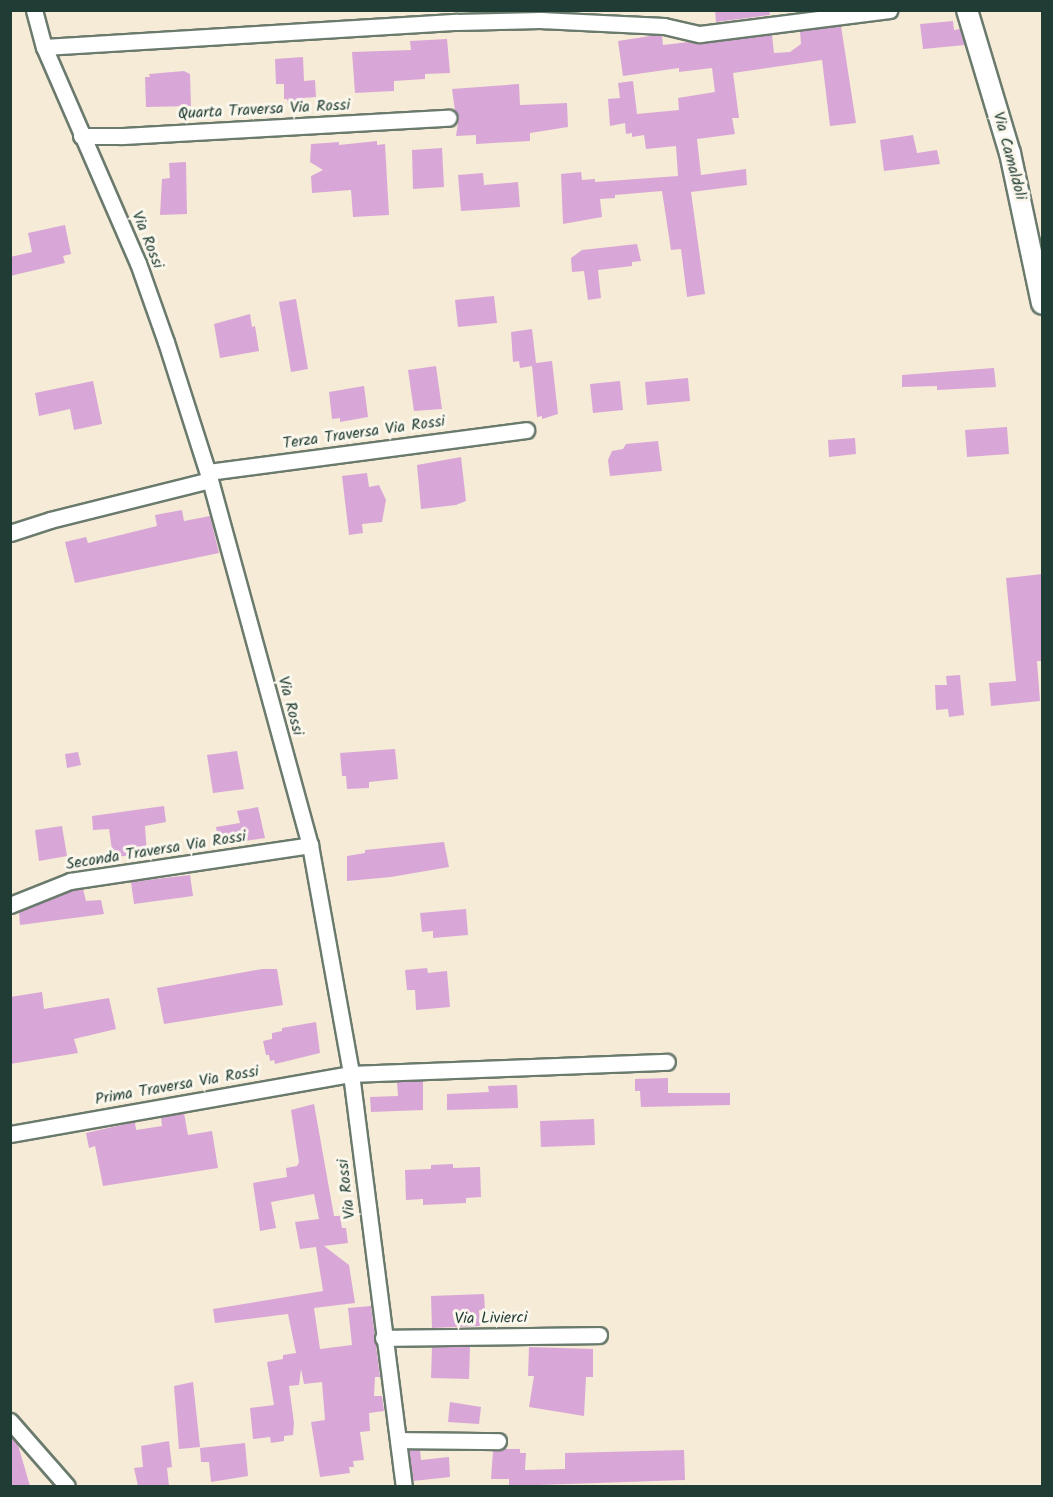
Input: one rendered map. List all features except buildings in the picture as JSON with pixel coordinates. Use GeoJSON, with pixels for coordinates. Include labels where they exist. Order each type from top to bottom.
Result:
{"type":"FeatureCollection","features":[{"type":"Feature","properties":{"kind":"street","name":"Via Rossi"},"geometry":{"type":"LineString","coordinates":[[34,10],[44,46],[81,136],[138,263],[209,476],[310,845],[351,1074],[383,1338],[404,1486]]}},
{"type":"Feature","properties":{"kind":"street"},"geometry":{"type":"LineString","coordinates":[[44,46],[457,22],[540,20],[664,26],[700,34],[889,10]]}},
{"type":"Feature","properties":{"kind":"street","name":"Via Camaldoli"},"geometry":{"type":"LineString","coordinates":[[968,10],[1010,153],[1042,304]]}},
{"type":"Feature","properties":{"kind":"street","name":"Quarta Traversa Via Rossi"},"geometry":{"type":"LineString","coordinates":[[81,136],[122,136],[449,118]]}},
{"type":"Feature","properties":{"kind":"street","name":"Terza Traversa Via Rossi"},"geometry":{"type":"LineString","coordinates":[[10,533],[209,476],[526,430]]}},
{"type":"Feature","properties":{"kind":"street","name":"Seconda Traversa Via Rossi"},"geometry":{"type":"LineString","coordinates":[[10,905],[70,881],[310,845]]}},
{"type":"Feature","properties":{"kind":"street","name":"Prima Traversa Via Rossi"},"geometry":{"type":"LineString","coordinates":[[10,1134],[351,1074],[667,1062]]}},
{"type":"Feature","properties":{"kind":"street","name":"Via Livierci"},"geometry":{"type":"LineString","coordinates":[[383,1338],[599,1335]]}},
{"type":"Feature","properties":{"kind":"street"},"geometry":{"type":"LineString","coordinates":[[10,1421],[67,1486]]}},
{"type":"Feature","properties":{"kind":"street"},"geometry":{"type":"LineString","coordinates":[[398,1440],[498,1441]]}}]}
